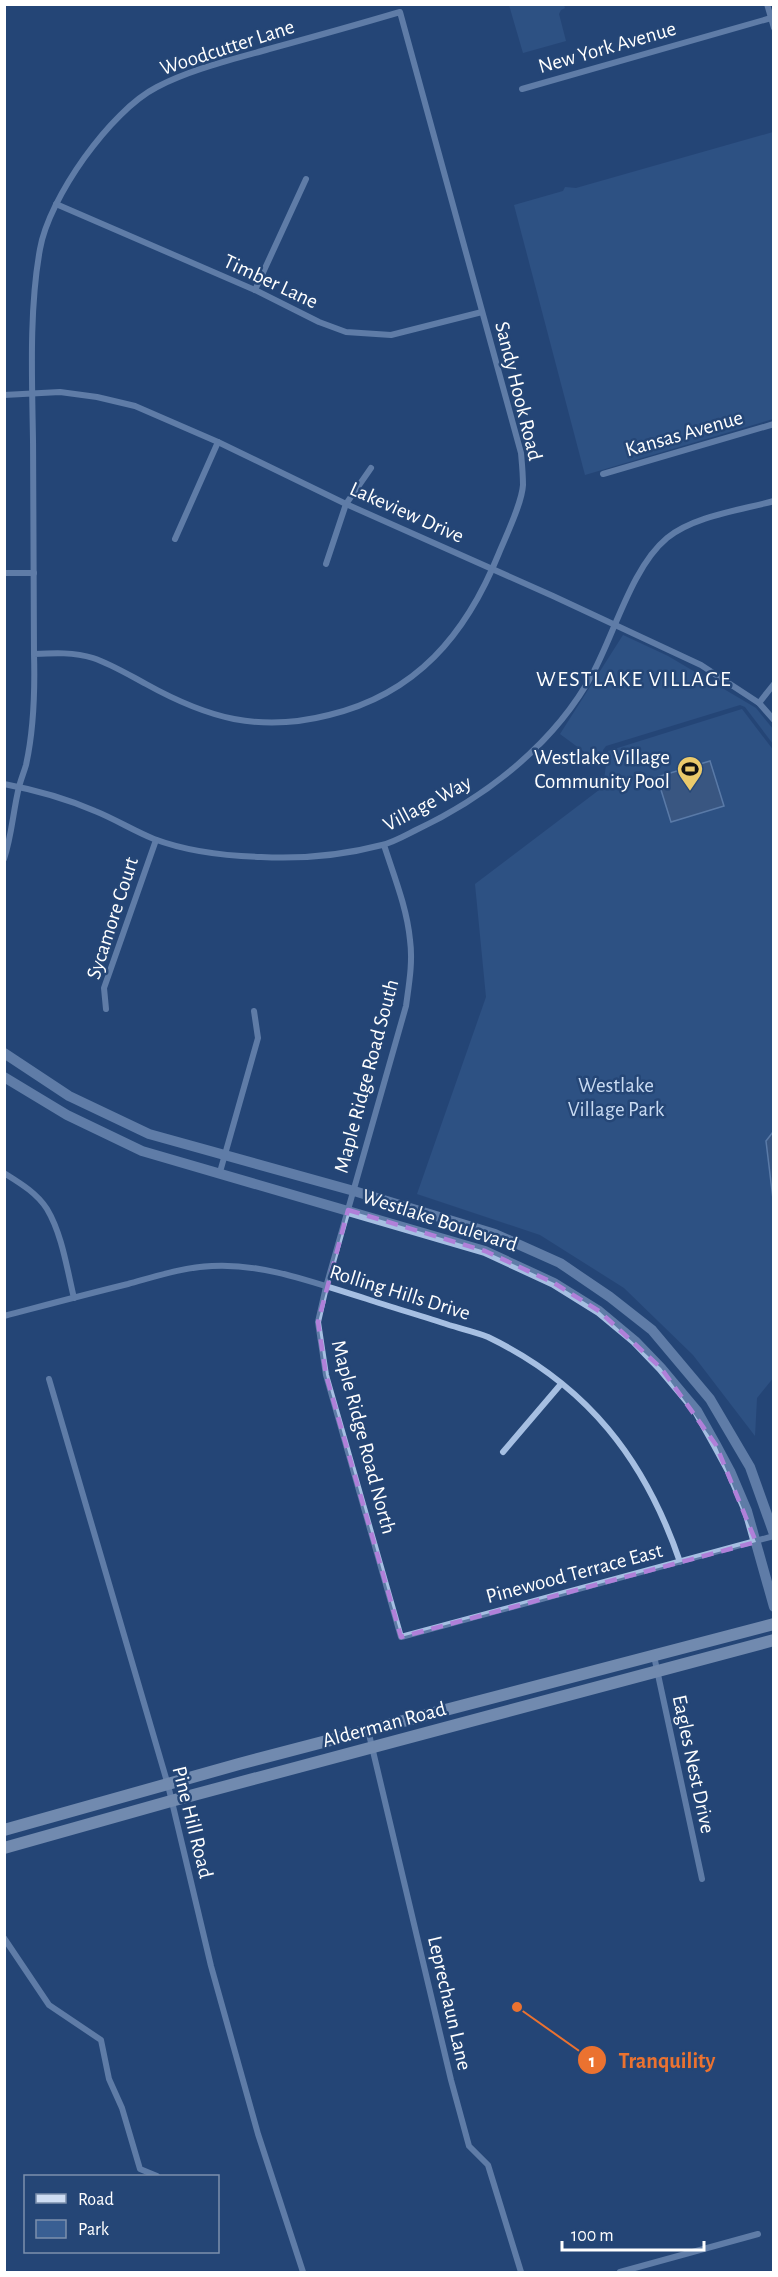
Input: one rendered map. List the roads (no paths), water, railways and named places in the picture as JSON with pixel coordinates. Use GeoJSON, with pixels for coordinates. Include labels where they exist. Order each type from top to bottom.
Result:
{"type":"FeatureCollection","features":[{"type":"Feature","properties":{"kind":"main road","name":"Alderman Road"},"geometry":{"type":"LineString","coordinates":[[4,1830],[368,1730],[774,1624]]}},
{"type":"Feature","properties":{"kind":"main road","name":"Alderman Road"},"geometry":{"type":"LineString","coordinates":[[4,1848],[171,1801],[774,1640]]}},
{"type":"Feature","properties":{"kind":"street"},"geometry":{"type":"LineString","coordinates":[[767,4],[774,28]]}},
{"type":"Feature","properties":{"kind":"street","name":"Woodcutter Lane"},"geometry":{"type":"LineString","coordinates":[[4,859],[10,842],[31,733],[34,654],[32,393],[35,294],[40,247],[56,204],[93,144],[126,111],[155,88],[206,67],[400,12]]}},
{"type":"Feature","properties":{"kind":"street","name":"Sandy Hook Road"},"geometry":{"type":"LineString","coordinates":[[34,654],[67,653],[93,658],[184,702],[208,712],[235,719],[273,723],[302,722],[351,710],[384,695],[418,674],[458,631],[493,569],[523,487],[521,453],[400,12]]}},
{"type":"Feature","properties":{"kind":"street","name":"New York Avenue"},"geometry":{"type":"LineString","coordinates":[[522,89],[771,18]]}},
{"type":"Feature","properties":{"kind":"street"},"geometry":{"type":"LineString","coordinates":[[255,290],[306,179]]}},
{"type":"Feature","properties":{"kind":"street","name":"Timber Lane"},"geometry":{"type":"LineString","coordinates":[[56,204],[255,290],[319,322],[354,334],[391,335],[482,312]]}},
{"type":"Feature","properties":{"kind":"street","name":"Lakeview Drive"},"geometry":{"type":"LineString","coordinates":[[4,395],[60,392],[97,397],[135,406],[218,442],[346,504],[701,665],[759,703],[774,720]]}},
{"type":"Feature","properties":{"kind":"street","name":"Kansas Avenue"},"geometry":{"type":"LineString","coordinates":[[603,474],[774,424]]}},
{"type":"Feature","properties":{"kind":"street"},"geometry":{"type":"LineString","coordinates":[[175,539],[218,442]]}},
{"type":"Feature","properties":{"kind":"street"},"geometry":{"type":"LineString","coordinates":[[326,564],[346,504],[371,468]]}},
{"type":"Feature","properties":{"kind":"street","name":"Village Way"},"geometry":{"type":"LineString","coordinates":[[4,784],[58,796],[96,811],[156,840],[215,852],[261,858],[295,857],[384,845],[449,814],[476,797],[536,747],[592,674],[634,583],[651,553],[667,538],[683,526],[774,501]]}},
{"type":"Feature","properties":{"kind":"street"},"geometry":{"type":"LineString","coordinates":[[4,573],[34,573]]}},
{"type":"Feature","properties":{"kind":"street"},"geometry":{"type":"LineString","coordinates":[[759,703],[774,684]]}},
{"type":"Feature","properties":{"kind":"street","name":"Sycamore Court"},"geometry":{"type":"LineString","coordinates":[[106,1008],[104,988],[156,840]]}},
{"type":"Feature","properties":{"kind":"street","name":"Maple Ridge Road South"},"geometry":{"type":"LineString","coordinates":[[348,1210],[394,1054],[406,1006],[410,976],[410,940],[403,904],[384,845]]}},
{"type":"Feature","properties":{"kind":"street"},"geometry":{"type":"LineString","coordinates":[[220,1172],[258,1038],[254,1011]]}},
{"type":"Feature","properties":{"kind":"street","name":"Westlake Boulevard"},"geometry":{"type":"LineString","coordinates":[[4,1053],[69,1096],[149,1134],[354,1191],[495,1234],[560,1263],[610,1297],[652,1330],[710,1399],[750,1467],[774,1535]]}},
{"type":"Feature","properties":{"kind":"street","name":"Westlake Boulevard"},"geometry":{"type":"LineString","coordinates":[[4,1077],[67,1115],[142,1150],[485,1251],[554,1283],[599,1311],[635,1341],[697,1412],[730,1471],[747,1511],[774,1607]]}},
{"type":"Feature","properties":{"kind":"street"},"geometry":{"type":"LineString","coordinates":[[4,1173],[27,1187],[46,1209],[57,1232],[74,1298]]}},
{"type":"Feature","properties":{"kind":"street","name":"Maple Ridge Road North"},"geometry":{"type":"LineString","coordinates":[[348,1210],[318,1322],[326,1375],[401,1637]]}},
{"type":"Feature","properties":{"kind":"street","name":"Rolling Hills Drive"},"geometry":{"type":"LineString","coordinates":[[4,1316],[153,1277],[211,1266],[255,1268],[326,1287],[486,1336],[518,1354],[561,1384],[589,1408],[629,1454],[669,1527],[680,1562]]}},
{"type":"Feature","properties":{"kind":"street","name":"Pine Hill Road"},"geometry":{"type":"LineString","coordinates":[[49,1379],[168,1785],[219,1996],[264,2154],[303,2272]]}},
{"type":"Feature","properties":{"kind":"street"},"geometry":{"type":"LineString","coordinates":[[503,1452],[561,1384]]}},
{"type":"Feature","properties":{"kind":"street","name":"Pinewood Terrace East"},"geometry":{"type":"LineString","coordinates":[[401,1637],[756,1542],[774,1535]]}},
{"type":"Feature","properties":{"kind":"street","name":"Eagles Nest Drive"},"geometry":{"type":"LineString","coordinates":[[654,1656],[702,1879]]}},
{"type":"Feature","properties":{"kind":"street","name":"Leprechaun Lane"},"geometry":{"type":"LineString","coordinates":[[368,1730],[451,2080],[469,2146],[488,2165],[521,2272]]}},
{"type":"Feature","properties":{"kind":"street"},"geometry":{"type":"LineString","coordinates":[[4,1938],[49,2005],[101,2040],[109,2079],[122,2108],[140,2169],[155,2175]]}},
{"type":"Feature","properties":{"kind":"street"},"geometry":{"type":"LineString","coordinates":[[620,2272],[758,2234]]}},
{"type":"Feature","properties":{"kind":"place","name":"Westlake Village Community Pool"},"geometry":{"type":"Point","coordinates":[690,792]}},
{"type":"Feature","properties":{"kind":"place","name":"Tranquility"},"geometry":{"type":"Point","coordinates":[517,2007]}},
{"type":"Feature","properties":{"kind":"district","name":"WESTLAKE VILLAGE"},"geometry":{"type":"Point","coordinates":[634,678]}},
{"type":"Feature","properties":{"kind":"park label","name":"Westlake Village Park"},"geometry":{"type":"Point","coordinates":[616,1097]}}]}
